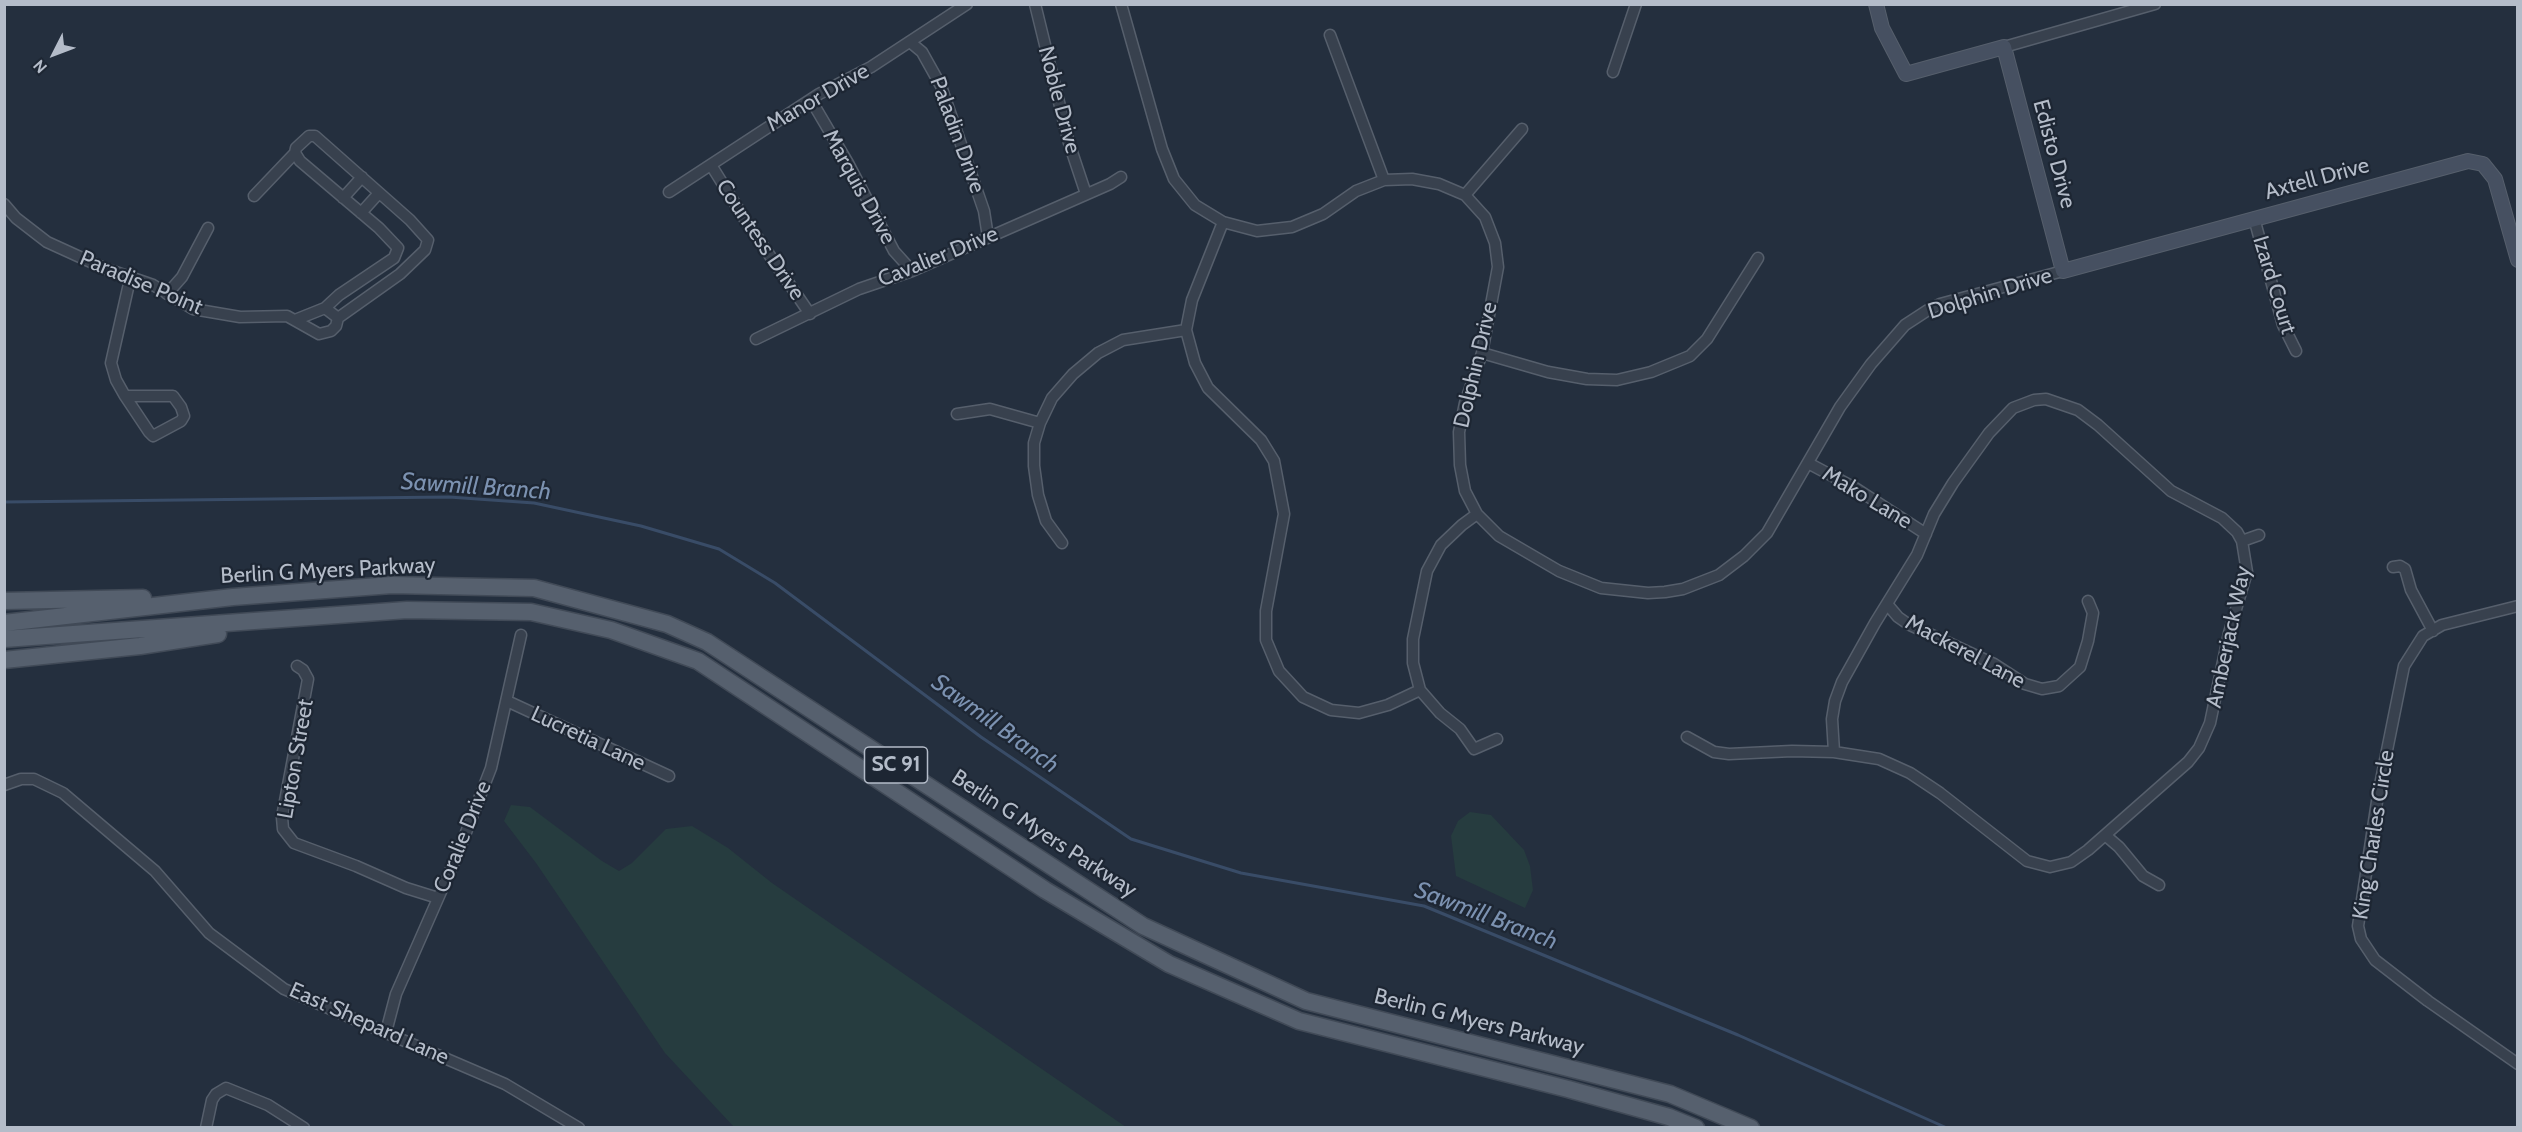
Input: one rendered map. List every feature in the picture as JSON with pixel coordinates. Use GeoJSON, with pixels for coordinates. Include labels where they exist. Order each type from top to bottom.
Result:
{"type":"FeatureCollection","features":[{"type":"Feature","properties":{"kind":"main road","name":"Berlin G Myers Parkway"},"geometry":{"type":"LineString","coordinates":[[4,623],[233,597],[392,585],[534,588],[668,624],[707,642],[1143,926],[1306,1001],[1670,1094],[1751,1128]]}},
{"type":"Feature","properties":{"kind":"main road"},"geometry":{"type":"LineString","coordinates":[[4,601],[233,597]]}},
{"type":"Feature","properties":{"kind":"main road","name":"Berlin G Myers Parkway"},"geometry":{"type":"LineString","coordinates":[[4,639],[406,610],[531,612],[610,630],[698,661],[1046,890],[1168,964],[1299,1021],[1568,1089],[1669,1117],[1696,1128]]}},
{"type":"Feature","properties":{"kind":"main road"},"geometry":{"type":"LineString","coordinates":[[4,660],[140,646],[327,616]]}},
{"type":"Feature","properties":{"kind":"main road"},"geometry":{"type":"LineString","coordinates":[[698,661],[707,642]]}},
{"type":"Feature","properties":{"kind":"street","name":"Manor Drive"},"geometry":{"type":"LineString","coordinates":[[669,192],[810,100],[871,67],[967,4]]}},
{"type":"Feature","properties":{"kind":"street","name":"Noble Drive"},"geometry":{"type":"LineString","coordinates":[[1035,4],[1069,143],[1086,194]]}},
{"type":"Feature","properties":{"kind":"street","name":"Dolphin Drive"},"geometry":{"type":"LineString","coordinates":[[1121,4],[1162,149],[1174,179],[1195,205],[1223,222],[1257,231],[1292,227],[1323,214],[1356,191],[1384,180],[1412,179],[1439,184],[1465,195],[1485,217],[1495,243],[1498,267],[1482,354],[1465,404],[1459,432],[1460,465],[1466,491],[1477,514],[1499,536],[1559,571],[1581,581],[1608,589],[1648,593],[1674,591],[1710,579],[1752,549],[1773,524],[1840,407],[1871,364],[1905,325],[1941,304],[2063,271]]}},
{"type":"Feature","properties":{"kind":"street"},"geometry":{"type":"LineString","coordinates":[[1613,72],[1635,4]]}},
{"type":"Feature","properties":{"kind":"street"},"geometry":{"type":"LineString","coordinates":[[1876,4],[1882,28],[1906,74],[2155,4]]}},
{"type":"Feature","properties":{"kind":"street"},"geometry":{"type":"LineString","coordinates":[[1330,35],[1384,180]]}},
{"type":"Feature","properties":{"kind":"street","name":"Paladin Drive"},"geometry":{"type":"LineString","coordinates":[[910,42],[922,52],[941,86],[984,211],[988,237]]}},
{"type":"Feature","properties":{"kind":"street","name":"Edisto Drive"},"geometry":{"type":"LineString","coordinates":[[2004,47],[2063,271]]}},
{"type":"Feature","properties":{"kind":"street","name":"Marquis Drive"},"geometry":{"type":"LineString","coordinates":[[810,100],[848,163],[894,251],[901,262],[912,271]]}},
{"type":"Feature","properties":{"kind":"street"},"geometry":{"type":"LineString","coordinates":[[1465,195],[1522,129]]}},
{"type":"Feature","properties":{"kind":"street"},"geometry":{"type":"LineString","coordinates":[[254,196],[295,153],[303,140],[315,136],[379,193],[361,213],[300,160],[295,153]]}},
{"type":"Feature","properties":{"kind":"street","name":"Axtell Drive"},"geometry":{"type":"LineString","coordinates":[[2063,271],[2468,161],[2477,162],[2489,170],[2495,179],[2517,260]]}},
{"type":"Feature","properties":{"kind":"street","name":"Countess Drive"},"geometry":{"type":"LineString","coordinates":[[711,165],[744,218],[810,314]]}},
{"type":"Feature","properties":{"kind":"street"},"geometry":{"type":"LineString","coordinates":[[344,198],[362,177]]}},
{"type":"Feature","properties":{"kind":"street","name":"Cavalier Drive"},"geometry":{"type":"LineString","coordinates":[[756,339],[859,289],[912,271],[1121,177]]}},
{"type":"Feature","properties":{"kind":"street","name":"Paradise Point"},"geometry":{"type":"LineString","coordinates":[[4,204],[16,218],[47,242],[104,268],[132,277],[186,306],[221,315],[240,317],[286,316],[319,334],[331,331],[336,326],[338,318],[400,274],[428,245],[426,236],[379,193]]}},
{"type":"Feature","properties":{"kind":"street","name":"Paradise Point"},"geometry":{"type":"LineString","coordinates":[[295,320],[325,308],[339,295],[394,258],[397,253],[395,244],[361,213]]}},
{"type":"Feature","properties":{"kind":"street","name":"Izard Court"},"geometry":{"type":"LineString","coordinates":[[2254,218],[2283,325],[2296,351]]}},
{"type":"Feature","properties":{"kind":"street"},"geometry":{"type":"LineString","coordinates":[[1223,222],[1192,300],[1186,330],[1195,363],[1208,388],[1261,440],[1274,461],[1284,514],[1266,611],[1266,640],[1279,671],[1303,697],[1331,710],[1359,713],[1388,705],[1420,690]]}},
{"type":"Feature","properties":{"kind":"street"},"geometry":{"type":"LineString","coordinates":[[167,294],[182,277],[208,228]]}},
{"type":"Feature","properties":{"kind":"street"},"geometry":{"type":"LineString","coordinates":[[1482,354],[1548,372],[1587,379],[1617,380],[1651,372],[1690,356],[1707,339],[1758,258]]}},
{"type":"Feature","properties":{"kind":"street"},"geometry":{"type":"LineString","coordinates":[[125,396],[173,396],[184,416],[181,421],[153,436],[125,396],[116,380],[111,363],[132,277]]}},
{"type":"Feature","properties":{"kind":"street"},"geometry":{"type":"LineString","coordinates":[[325,308],[338,318]]}},
{"type":"Feature","properties":{"kind":"street"},"geometry":{"type":"LineString","coordinates":[[1062,543],[1046,521],[1038,495],[1034,466],[1034,443],[1040,423],[1052,398],[1073,374],[1098,353],[1124,340],[1186,330]]}},
{"type":"Feature","properties":{"kind":"street","name":"Amberjack Way"},"geometry":{"type":"LineString","coordinates":[[2046,399],[2067,404],[2088,416],[2171,491],[2222,518],[2237,532],[2242,542],[2247,572],[2224,653],[2210,723],[2199,748],[2187,762],[2071,862],[2050,867],[2039,865],[2018,854],[1980,822],[1910,773],[1879,759],[1834,752],[1832,727],[1835,701],[1842,682],[1917,555],[1926,534],[1953,483],[1989,433],[2013,408],[2034,400],[2046,399]]}},
{"type":"Feature","properties":{"kind":"street"},"geometry":{"type":"LineString","coordinates":[[957,414],[990,409],[1040,423]]}},
{"type":"Feature","properties":{"kind":"street","name":"Mako Lane"},"geometry":{"type":"LineString","coordinates":[[1808,463],[1855,489],[1926,534]]}},
{"type":"Feature","properties":{"kind":"street"},"geometry":{"type":"LineString","coordinates":[[1477,514],[1441,546],[1427,572],[1413,639],[1413,663],[1420,690],[1440,713],[1460,729],[1474,749],[1497,739]]}},
{"type":"Feature","properties":{"kind":"street"},"geometry":{"type":"LineString","coordinates":[[2242,542],[2259,535]]}},
{"type":"Feature","properties":{"kind":"street"},"geometry":{"type":"LineString","coordinates":[[2393,567],[2400,566],[2405,569],[2411,590],[2433,631]]}},
{"type":"Feature","properties":{"kind":"street","name":"Mackerel Lane"},"geometry":{"type":"LineString","coordinates":[[1887,604],[1898,617],[1908,624],[1994,664],[2025,684],[2042,689],[2059,686],[2080,667],[2084,659],[2093,613],[2088,601]]}},
{"type":"Feature","properties":{"kind":"street","name":"King Charles Circle"},"geometry":{"type":"LineString","coordinates":[[2517,606],[2453,622],[2423,636],[2416,644],[2402,673],[2367,853],[2358,926],[2361,939],[2375,960],[2517,1064]]}},
{"type":"Feature","properties":{"kind":"street","name":"Coralie Drive"},"geometry":{"type":"LineString","coordinates":[[386,1032],[396,994],[470,826],[491,768],[521,636]]}},
{"type":"Feature","properties":{"kind":"street","name":"Lipton Street"},"geometry":{"type":"LineString","coordinates":[[297,666],[303,670],[308,679],[282,817],[287,835],[294,843],[303,847],[356,866],[406,888],[438,898]]}},
{"type":"Feature","properties":{"kind":"street","name":"Lucretia Lane"},"geometry":{"type":"LineString","coordinates":[[507,702],[669,776]]}},
{"type":"Feature","properties":{"kind":"street"},"geometry":{"type":"LineString","coordinates":[[1687,737],[1714,752],[1729,754],[1834,752]]}},
{"type":"Feature","properties":{"kind":"street","name":"East Shepard Lane"},"geometry":{"type":"LineString","coordinates":[[4,785],[21,779],[34,779],[63,793],[155,871],[209,933],[284,989],[505,1084],[579,1128]]}},
{"type":"Feature","properties":{"kind":"street"},"geometry":{"type":"LineString","coordinates":[[2105,835],[2119,847],[2142,876],[2159,885]]}},
{"type":"Feature","properties":{"kind":"street"},"geometry":{"type":"LineString","coordinates":[[206,1128],[212,1100],[216,1094],[226,1088],[268,1105],[304,1128]]}},
{"type":"Feature","properties":{"kind":"green space"},"geometry":{"type":"Polygon","coordinates":[[[511,805],[530,807],[602,861],[619,871],[632,863],[666,829],[692,826],[728,848],[772,883],[1126,1127],[734,1127],[665,1053],[536,863],[504,821],[511,805]]]}},
{"type":"Feature","properties":{"kind":"green space"},"geometry":{"type":"Polygon","coordinates":[[[1470,812],[1491,815],[1524,850],[1530,866],[1533,890],[1525,908],[1456,876],[1451,836],[1458,821],[1470,812]]]}},
{"type":"Feature","properties":{"kind":"waterway","name":"Sawmill Branch"},"geometry":{"type":"LineString","coordinates":[[4,502],[449,497],[534,503],[641,526],[719,549],[775,583],[981,737],[1131,839],[1241,873],[1424,906],[1738,1035],[1947,1128]]}}]}
